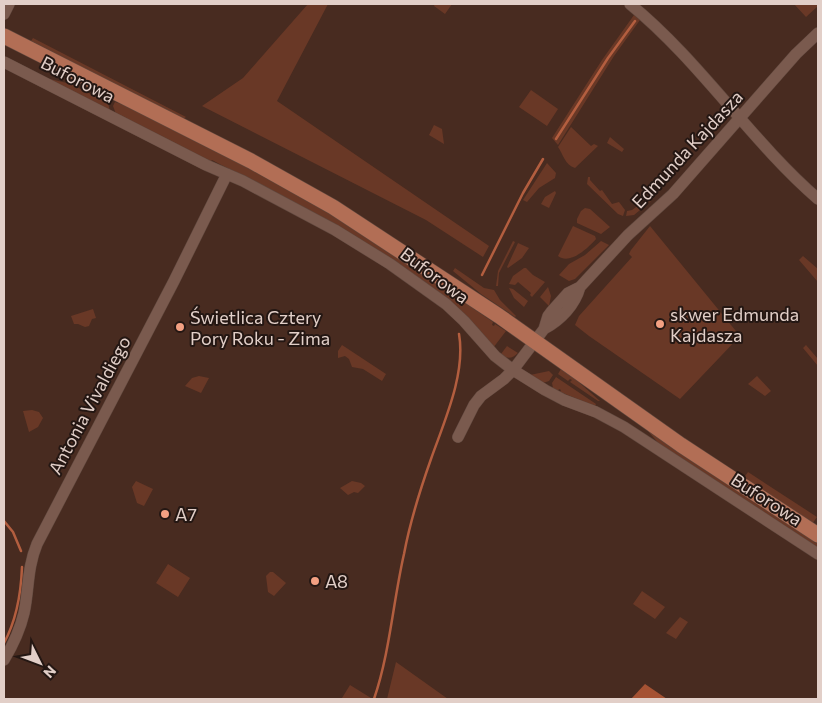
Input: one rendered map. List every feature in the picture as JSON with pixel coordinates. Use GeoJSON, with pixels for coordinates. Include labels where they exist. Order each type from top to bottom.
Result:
{"type":"FeatureCollection","features":[{"type":"Feature","properties":{"kind":"main road","name":"Buforowa"},"geometry":{"type":"LineString","coordinates":[[4,36],[315,196],[499,316],[681,445],[818,535]]}},
{"type":"Feature","properties":{"kind":"street"},"geometry":{"type":"LineString","coordinates":[[4,14],[8,4]]}},
{"type":"Feature","properties":{"kind":"street"},"geometry":{"type":"LineString","coordinates":[[630,4],[658,28],[783,165],[818,198]]}},
{"type":"Feature","properties":{"kind":"street","name":"Edmunda Kajdasza"},"geometry":{"type":"LineString","coordinates":[[458,437],[474,405],[481,396],[504,379],[544,328],[557,323],[577,298],[580,287],[628,235],[673,194],[796,54],[818,33]]}},
{"type":"Feature","properties":{"kind":"street","name":"Buforowa"},"geometry":{"type":"LineString","coordinates":[[4,62],[335,230],[446,304],[464,321],[494,356],[512,370],[564,400],[596,412],[624,427],[818,554]]}},
{"type":"Feature","properties":{"kind":"street","name":"Antonia Vivaldiego"},"geometry":{"type":"LineString","coordinates":[[4,660],[14,641],[24,612],[31,558],[36,544],[174,280],[227,174]]}},
{"type":"Feature","properties":{"kind":"shaded area"},"geometry":{"type":"Polygon","coordinates":[[[308,4],[328,4],[277,101],[489,246],[483,257],[426,220],[202,106],[243,78],[308,4]]]}},
{"type":"Feature","properties":{"kind":"shaded area"},"geometry":{"type":"Polygon","coordinates":[[[435,4],[452,4],[445,14],[434,6],[435,4]]]}},
{"type":"Feature","properties":{"kind":"shaded area"},"geometry":{"type":"Polygon","coordinates":[[[794,4],[818,4],[818,6],[806,17],[794,4]]]}},
{"type":"Feature","properties":{"kind":"shaded area"},"geometry":{"type":"Polygon","coordinates":[[[634,15],[640,20],[614,56],[558,145],[552,138],[602,60],[634,15]]]}},
{"type":"Feature","properties":{"kind":"shaded area"},"geometry":{"type":"Polygon","coordinates":[[[33,38],[186,117],[183,119],[31,41],[33,38]]]}},
{"type":"Feature","properties":{"kind":"shaded area"},"geometry":{"type":"Polygon","coordinates":[[[48,80],[71,84],[108,103],[110,111],[48,80]]]}},
{"type":"Feature","properties":{"kind":"shaded area"},"geometry":{"type":"Polygon","coordinates":[[[531,90],[558,109],[547,126],[519,107],[531,90]]]}},
{"type":"Feature","properties":{"kind":"shaded area"},"geometry":{"type":"Polygon","coordinates":[[[115,102],[130,107],[290,188],[374,240],[493,322],[492,325],[494,326],[495,324],[506,331],[493,348],[460,310],[444,296],[412,274],[244,177],[212,160],[210,162],[116,114],[113,106],[115,102]]]}},
{"type":"Feature","properties":{"kind":"shaded area"},"geometry":{"type":"Polygon","coordinates":[[[434,125],[442,129],[444,144],[429,135],[434,125]]]}},
{"type":"Feature","properties":{"kind":"shaded area"},"geometry":{"type":"Polygon","coordinates":[[[571,127],[591,146],[594,144],[598,146],[575,168],[567,162],[558,147],[571,127]]]}},
{"type":"Feature","properties":{"kind":"shaded area"},"geometry":{"type":"Polygon","coordinates":[[[610,137],[624,149],[622,152],[607,143],[610,137]]]}},
{"type":"Feature","properties":{"kind":"shaded area"},"geometry":{"type":"Polygon","coordinates":[[[547,163],[556,173],[555,178],[539,188],[527,202],[523,200],[547,163]]]}},
{"type":"Feature","properties":{"kind":"shaded area"},"geometry":{"type":"Polygon","coordinates":[[[588,177],[590,177],[590,180],[600,191],[602,190],[612,204],[619,202],[625,210],[623,216],[618,214],[587,184],[588,177]]]}},
{"type":"Feature","properties":{"kind":"shaded area"},"geometry":{"type":"Polygon","coordinates":[[[555,191],[556,193],[549,208],[541,204],[545,197],[555,191]]]}},
{"type":"Feature","properties":{"kind":"shaded area"},"geometry":{"type":"Polygon","coordinates":[[[646,195],[651,201],[634,215],[626,216],[627,211],[632,210],[646,200],[646,195]]]}},
{"type":"Feature","properties":{"kind":"shaded area"},"geometry":{"type":"Polygon","coordinates":[[[585,208],[590,209],[610,227],[601,234],[577,223],[581,211],[585,208]]]}},
{"type":"Feature","properties":{"kind":"shaded area"},"geometry":{"type":"Polygon","coordinates":[[[573,226],[595,236],[596,239],[578,255],[568,259],[558,256],[573,226]]]}},
{"type":"Feature","properties":{"kind":"shaded area","name":"skwer Edmunda Kajdasza"},"geometry":{"type":"Polygon","coordinates":[[[650,226],[740,336],[680,399],[575,325],[579,316],[632,257],[629,254],[631,250],[650,226]]]}},
{"type":"Feature","properties":{"kind":"shaded area"},"geometry":{"type":"Polygon","coordinates":[[[513,241],[515,242],[499,273],[498,286],[496,286],[498,271],[513,241]]]}},
{"type":"Feature","properties":{"kind":"shaded area"},"geometry":{"type":"Polygon","coordinates":[[[601,241],[609,245],[575,279],[569,281],[559,275],[569,264],[585,255],[601,241]]]}},
{"type":"Feature","properties":{"kind":"shaded area"},"geometry":{"type":"Polygon","coordinates":[[[518,243],[529,248],[522,258],[508,268],[507,267],[518,243]]]}},
{"type":"Feature","properties":{"kind":"shaded area"},"geometry":{"type":"Polygon","coordinates":[[[803,256],[818,269],[818,282],[799,260],[803,256]]]}},
{"type":"Feature","properties":{"kind":"shaded area"},"geometry":{"type":"Polygon","coordinates":[[[455,268],[484,288],[494,290],[500,300],[516,316],[481,294],[453,271],[455,268]]]}},
{"type":"Feature","properties":{"kind":"shaded area"},"geometry":{"type":"Polygon","coordinates":[[[524,268],[545,282],[532,297],[531,293],[518,282],[515,285],[509,284],[513,276],[524,268]]]}},
{"type":"Feature","properties":{"kind":"shaded area"},"geometry":{"type":"Polygon","coordinates":[[[548,287],[551,296],[549,306],[540,297],[548,287]]]}},
{"type":"Feature","properties":{"kind":"shaded area"},"geometry":{"type":"Polygon","coordinates":[[[509,288],[528,301],[524,307],[514,298],[509,288]]]}},
{"type":"Feature","properties":{"kind":"shaded area"},"geometry":{"type":"Polygon","coordinates":[[[93,309],[96,318],[92,319],[89,326],[85,327],[74,324],[71,316],[93,309]]]}},
{"type":"Feature","properties":{"kind":"shaded area"},"geometry":{"type":"Polygon","coordinates":[[[342,345],[386,374],[382,381],[363,369],[352,367],[349,359],[345,356],[338,358],[338,351],[342,345]]]}},
{"type":"Feature","properties":{"kind":"shaded area"},"geometry":{"type":"Polygon","coordinates":[[[806,345],[818,359],[818,366],[803,348],[806,345]]]}},
{"type":"Feature","properties":{"kind":"shaded area"},"geometry":{"type":"Polygon","coordinates":[[[507,346],[518,353],[511,358],[502,356],[501,354],[507,346]]]}},
{"type":"Feature","properties":{"kind":"shaded area"},"geometry":{"type":"Polygon","coordinates":[[[561,369],[600,401],[570,382],[572,380],[568,381],[558,374],[561,369]]]}},
{"type":"Feature","properties":{"kind":"shaded area"},"geometry":{"type":"Polygon","coordinates":[[[549,371],[553,375],[549,381],[543,383],[530,375],[549,371]]]}},
{"type":"Feature","properties":{"kind":"shaded area"},"geometry":{"type":"Polygon","coordinates":[[[199,376],[209,378],[201,393],[185,386],[192,378],[199,376]]]}},
{"type":"Feature","properties":{"kind":"shaded area"},"geometry":{"type":"Polygon","coordinates":[[[757,376],[771,391],[765,396],[748,384],[757,376]]]}},
{"type":"Feature","properties":{"kind":"shaded area"},"geometry":{"type":"Polygon","coordinates":[[[556,377],[596,404],[595,406],[553,388],[552,383],[556,377]]]}},
{"type":"Feature","properties":{"kind":"shaded area"},"geometry":{"type":"Polygon","coordinates":[[[32,410],[39,412],[43,418],[38,427],[29,432],[23,411],[32,410]]]}},
{"type":"Feature","properties":{"kind":"shaded area"},"geometry":{"type":"Polygon","coordinates":[[[642,424],[815,540],[814,542],[818,542],[818,548],[660,445],[642,424]]]}},
{"type":"Feature","properties":{"kind":"shaded area"},"geometry":{"type":"Polygon","coordinates":[[[748,472],[817,517],[812,524],[743,479],[748,472]]]}},
{"type":"Feature","properties":{"kind":"shaded area"},"geometry":{"type":"Polygon","coordinates":[[[136,481],[153,489],[144,506],[137,503],[132,487],[136,481]]]}},
{"type":"Feature","properties":{"kind":"shaded area"},"geometry":{"type":"Polygon","coordinates":[[[352,481],[365,486],[358,493],[354,492],[348,495],[340,488],[352,481]]]}},
{"type":"Feature","properties":{"kind":"shaded area"},"geometry":{"type":"Polygon","coordinates":[[[168,564],[190,578],[178,597],[156,583],[168,564]]]}},
{"type":"Feature","properties":{"kind":"shaded area"},"geometry":{"type":"Polygon","coordinates":[[[273,572],[286,583],[274,596],[268,592],[266,576],[273,572]]]}},
{"type":"Feature","properties":{"kind":"shaded area"},"geometry":{"type":"Polygon","coordinates":[[[642,591],[665,607],[655,619],[633,604],[642,591]]]}},
{"type":"Feature","properties":{"kind":"shaded area"},"geometry":{"type":"Polygon","coordinates":[[[680,617],[688,622],[676,639],[666,633],[680,617]]]}},
{"type":"Feature","properties":{"kind":"shaded area"},"geometry":{"type":"Polygon","coordinates":[[[396,662],[448,699],[387,699],[396,662]]]}},
{"type":"Feature","properties":{"kind":"shaded area"},"geometry":{"type":"Polygon","coordinates":[[[645,684],[667,699],[631,699],[645,684]]]}},
{"type":"Feature","properties":{"kind":"shaded area"},"geometry":{"type":"Polygon","coordinates":[[[350,685],[371,698],[342,698],[350,685]]]}},
{"type":"Feature","properties":{"kind":"waterway"},"geometry":{"type":"LineString","coordinates":[[556,139],[608,58],[635,21]]}},
{"type":"Feature","properties":{"kind":"waterway"},"geometry":{"type":"LineString","coordinates":[[482,275],[523,193],[543,159]]}},
{"type":"Feature","properties":{"kind":"waterway"},"geometry":{"type":"LineString","coordinates":[[374,699],[388,645],[400,572],[412,518],[457,381],[460,349],[459,334]]}},
{"type":"Feature","properties":{"kind":"waterway"},"geometry":{"type":"LineString","coordinates":[[4,521],[13,532],[21,551]]}},
{"type":"Feature","properties":{"kind":"waterway"},"geometry":{"type":"LineString","coordinates":[[4,643],[18,606],[22,567]]}},
{"type":"Feature","properties":{"kind":"place","name":"skwer Edmunda Kajdasza"},"geometry":{"type":"Point","coordinates":[660,324]}},
{"type":"Feature","properties":{"kind":"place","name":"Świetlica Cztery Pory Roku - Zima"},"geometry":{"type":"Point","coordinates":[180,327]}},
{"type":"Feature","properties":{"kind":"place","name":"A7"},"geometry":{"type":"Point","coordinates":[165,514]}},
{"type":"Feature","properties":{"kind":"place","name":"A8"},"geometry":{"type":"Point","coordinates":[315,581]}}]}
